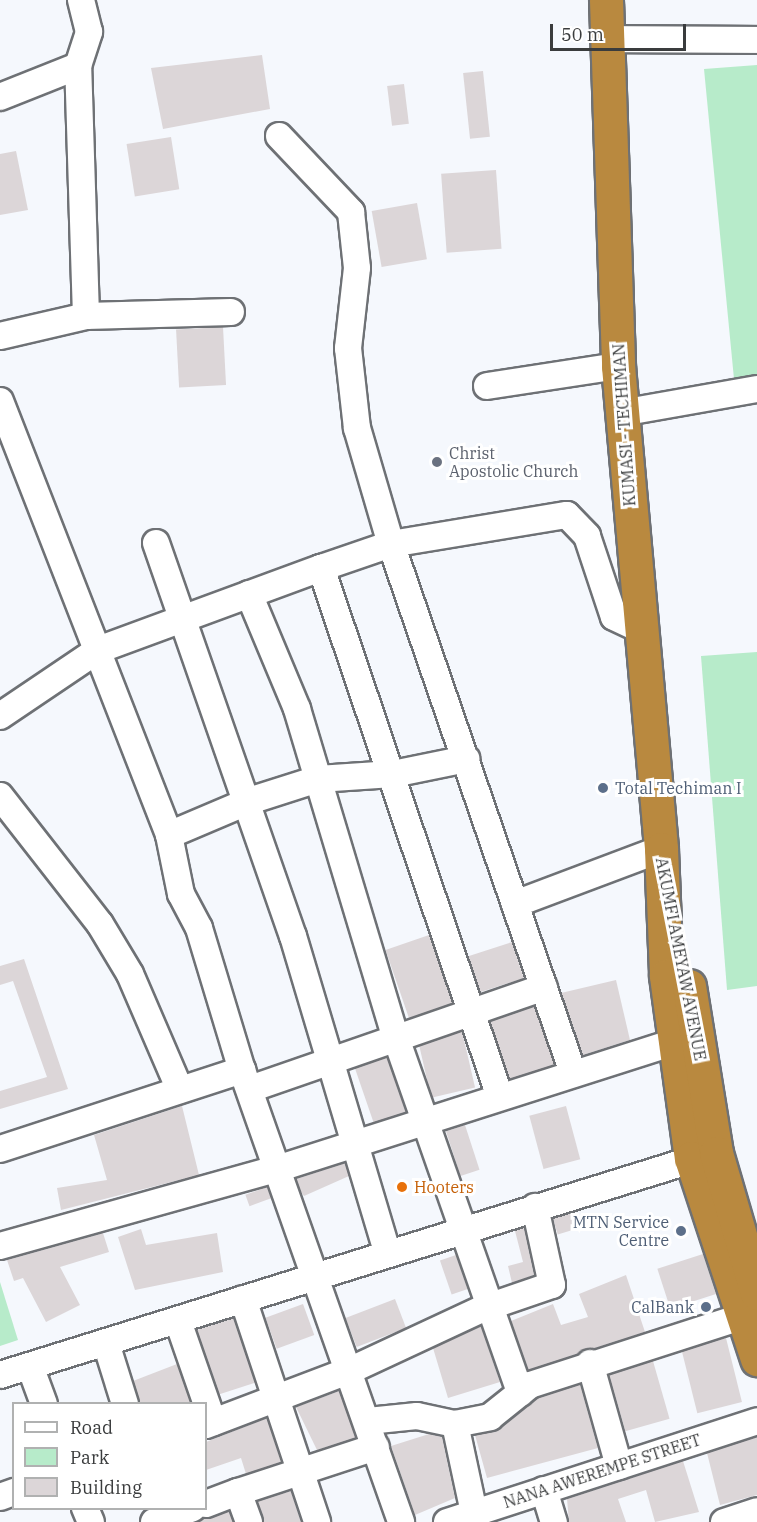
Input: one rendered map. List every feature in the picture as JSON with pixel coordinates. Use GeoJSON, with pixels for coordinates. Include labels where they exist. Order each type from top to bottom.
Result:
{"type":"FeatureCollection","features":[{"type":"Feature","properties":{"kind":"highway","name":"KUMASI - TECHIMAN"},"geometry":{"type":"LineString","coordinates":[[606,0],[621,413],[661,849]]}},
{"type":"Feature","properties":{"kind":"highway","name":"AKUMFI AMEYAW AVENUE"},"geometry":{"type":"LineString","coordinates":[[661,849],[674,1042],[704,1155],[749,1305],[757,1359]]}},
{"type":"Feature","properties":{"kind":"highway","name":"AKUMFI AMEYAW AVENUE"},"geometry":{"type":"LineString","coordinates":[[661,849],[704,1155]]}},
{"type":"Feature","properties":{"kind":"street"},"geometry":{"type":"LineString","coordinates":[[81,0],[89,32],[78,66],[86,316]]}},
{"type":"Feature","properties":{"kind":"street"},"geometry":{"type":"LineString","coordinates":[[606,39],[757,40]]}},
{"type":"Feature","properties":{"kind":"street"},"geometry":{"type":"LineString","coordinates":[[0,97],[78,66]]}},
{"type":"Feature","properties":{"kind":"street"},"geometry":{"type":"LineString","coordinates":[[279,135],[351,212],[357,268],[348,348],[349,392],[391,544],[573,1073]]}},
{"type":"Feature","properties":{"kind":"street"},"geometry":{"type":"LineString","coordinates":[[0,336],[86,316],[231,312]]}},
{"type":"Feature","properties":{"kind":"street"},"geometry":{"type":"LineString","coordinates":[[486,386],[618,366]]}},
{"type":"Feature","properties":{"kind":"street"},"geometry":{"type":"LineString","coordinates":[[621,413],[757,389]]}},
{"type":"Feature","properties":{"kind":"street"},"geometry":{"type":"LineString","coordinates":[[0,401],[169,835],[181,894],[199,928],[246,1079],[351,1370],[401,1522]]}},
{"type":"Feature","properties":{"kind":"street"},"geometry":{"type":"LineString","coordinates":[[0,716],[98,650],[321,568],[391,544],[567,515],[587,536],[614,617],[642,630]]}},
{"type":"Feature","properties":{"kind":"street"},"geometry":{"type":"LineString","coordinates":[[156,543],[181,621],[249,802],[332,1060],[388,1254]]}},
{"type":"Feature","properties":{"kind":"street"},"geometry":{"type":"LineString","coordinates":[[321,568],[393,774],[468,1014],[500,1097]]}},
{"type":"Feature","properties":{"kind":"street"},"geometry":{"type":"LineString","coordinates":[[249,594],[318,779],[396,1038],[520,1393]]}},
{"type":"Feature","properties":{"kind":"street"},"geometry":{"type":"LineString","coordinates":[[169,835],[249,802],[318,779],[393,774],[466,759]]}},
{"type":"Feature","properties":{"kind":"street"},"geometry":{"type":"LineString","coordinates":[[0,796],[100,924],[130,974],[180,1090]]}},
{"type":"Feature","properties":{"kind":"street"},"geometry":{"type":"LineString","coordinates":[[515,904],[661,849]]}},
{"type":"Feature","properties":{"kind":"street"},"geometry":{"type":"LineString","coordinates":[[0,1149],[180,1090],[246,1079],[332,1060],[544,987]]}},
{"type":"Feature","properties":{"kind":"street"},"geometry":{"type":"LineString","coordinates":[[0,1246],[280,1168],[674,1042]]}},
{"type":"Feature","properties":{"kind":"street"},"geometry":{"type":"LineString","coordinates":[[0,1375],[318,1277],[461,1228],[704,1155]]}},
{"type":"Feature","properties":{"kind":"street"},"geometry":{"type":"LineString","coordinates":[[209,1424],[351,1370],[489,1307],[552,1285],[535,1207]]}},
{"type":"Feature","properties":{"kind":"street"},"geometry":{"type":"LineString","coordinates":[[243,1299],[274,1401],[317,1522]]}},
{"type":"Feature","properties":{"kind":"street"},"geometry":{"type":"LineString","coordinates":[[368,1421],[417,1416],[456,1424],[490,1416],[520,1393],[590,1363],[749,1305]]}},
{"type":"Feature","properties":{"kind":"street"},"geometry":{"type":"LineString","coordinates":[[178,1321],[202,1402]]}},
{"type":"Feature","properties":{"kind":"street"},"geometry":{"type":"LineString","coordinates":[[106,1343],[124,1402]]}},
{"type":"Feature","properties":{"kind":"street"},"geometry":{"type":"LineString","coordinates":[[590,1363],[619,1466]]}},
{"type":"Feature","properties":{"kind":"street"},"geometry":{"type":"LineString","coordinates":[[30,1366],[43,1402]]}},
{"type":"Feature","properties":{"kind":"street","name":"NANA AWEREMPE STREET"},"geometry":{"type":"LineString","coordinates":[[447,1522],[474,1518],[544,1490],[757,1421]]}},
{"type":"Feature","properties":{"kind":"street"},"geometry":{"type":"LineString","coordinates":[[456,1424],[474,1518]]}},
{"type":"Feature","properties":{"kind":"street"},"geometry":{"type":"LineString","coordinates":[[207,1504],[376,1447]]}},
{"type":"Feature","properties":{"kind":"street"},"geometry":{"type":"LineString","coordinates":[[544,1490],[554,1522]]}},
{"type":"Feature","properties":{"kind":"street"},"geometry":{"type":"LineString","coordinates":[[238,1492],[249,1522]]}},
{"type":"Feature","properties":{"kind":"street"},"geometry":{"type":"LineString","coordinates":[[162,1518],[190,1510]]}},
{"type":"Feature","properties":{"kind":"street"},"geometry":{"type":"LineString","coordinates":[[724,1522],[757,1511]]}},
{"type":"Feature","properties":{"kind":"green space"},"geometry":{"type":"Polygon","coordinates":[[[757,65],[757,375],[734,379],[704,69],[757,65]]]}},
{"type":"Feature","properties":{"kind":"green space"},"geometry":{"type":"Polygon","coordinates":[[[757,652],[757,986],[727,990],[701,656],[757,652]]]}},
{"type":"Feature","properties":{"kind":"green space"},"geometry":{"type":"Polygon","coordinates":[[[0,1282],[18,1340],[0,1346],[0,1282]]]}},
{"type":"Feature","properties":{"kind":"building"},"geometry":{"type":"Polygon","coordinates":[[[262,55],[270,109],[163,129],[151,68],[262,55]]]}},
{"type":"Feature","properties":{"kind":"building"},"geometry":{"type":"Polygon","coordinates":[[[483,71],[490,137],[470,139],[463,73],[483,71]]]}},
{"type":"Feature","properties":{"kind":"building"},"geometry":{"type":"Polygon","coordinates":[[[404,84],[409,124],[392,126],[387,86],[404,84]]]}},
{"type":"Feature","properties":{"kind":"building"},"geometry":{"type":"Polygon","coordinates":[[[171,137],[179,189],[135,196],[127,144],[171,137]]]}},
{"type":"Feature","properties":{"kind":"building"},"geometry":{"type":"Polygon","coordinates":[[[16,151],[28,210],[0,215],[0,154],[16,151]]]}},
{"type":"Feature","properties":{"kind":"building"},"geometry":{"type":"Polygon","coordinates":[[[496,170],[502,249],[447,253],[441,174],[496,170]]]}},
{"type":"Feature","properties":{"kind":"building"},"geometry":{"type":"Polygon","coordinates":[[[417,203],[427,259],[382,267],[372,211],[417,203]]]}},
{"type":"Feature","properties":{"kind":"building"},"geometry":{"type":"Polygon","coordinates":[[[223,327],[226,385],[179,387],[176,329],[223,327]]]}},
{"type":"Feature","properties":{"kind":"building"},"geometry":{"type":"Polygon","coordinates":[[[429,935],[452,1003],[409,1018],[386,950],[429,935]]]}},
{"type":"Feature","properties":{"kind":"building"},"geometry":{"type":"Polygon","coordinates":[[[512,942],[524,978],[480,992],[468,956],[512,942]]]}},
{"type":"Feature","properties":{"kind":"building"},"geometry":{"type":"Polygon","coordinates":[[[24,959],[68,1089],[0,1109],[0,1091],[47,1077],[13,981],[0,985],[0,966],[24,959]]]}},
{"type":"Feature","properties":{"kind":"building"},"geometry":{"type":"Polygon","coordinates":[[[616,980],[630,1040],[583,1055],[561,993],[616,980]]]}},
{"type":"Feature","properties":{"kind":"building"},"geometry":{"type":"Polygon","coordinates":[[[534,1006],[554,1065],[510,1080],[490,1021],[534,1006]]]}},
{"type":"Feature","properties":{"kind":"building"},"geometry":{"type":"Polygon","coordinates":[[[462,1031],[475,1088],[431,1098],[418,1041],[462,1031]]]}},
{"type":"Feature","properties":{"kind":"building"},"geometry":{"type":"Polygon","coordinates":[[[387,1057],[406,1112],[374,1123],[355,1068],[387,1057]]]}},
{"type":"Feature","properties":{"kind":"building"},"geometry":{"type":"Polygon","coordinates":[[[182,1106],[199,1175],[61,1210],[57,1188],[107,1180],[94,1135],[182,1106]]]}},
{"type":"Feature","properties":{"kind":"building"},"geometry":{"type":"Polygon","coordinates":[[[566,1106],[580,1159],[544,1169],[529,1116],[566,1106]]]}},
{"type":"Feature","properties":{"kind":"building"},"geometry":{"type":"Polygon","coordinates":[[[465,1125],[480,1170],[461,1176],[446,1131],[465,1125]]]}},
{"type":"Feature","properties":{"kind":"building"},"geometry":{"type":"Polygon","coordinates":[[[345,1163],[349,1176],[304,1196],[301,1192],[296,1179],[345,1163]]]}},
{"type":"Feature","properties":{"kind":"building"},"geometry":{"type":"Polygon","coordinates":[[[267,1187],[271,1198],[249,1206],[245,1195],[267,1187]]]}},
{"type":"Feature","properties":{"kind":"building"},"geometry":{"type":"Polygon","coordinates":[[[570,1213],[575,1229],[558,1235],[553,1218],[570,1213]]]}},
{"type":"Feature","properties":{"kind":"building"},"geometry":{"type":"Polygon","coordinates":[[[524,1228],[534,1275],[512,1283],[508,1266],[523,1262],[515,1231],[524,1228]]]}},
{"type":"Feature","properties":{"kind":"building"},"geometry":{"type":"Polygon","coordinates":[[[141,1229],[146,1245],[217,1233],[223,1272],[135,1290],[118,1237],[141,1229]]]}},
{"type":"Feature","properties":{"kind":"building"},"geometry":{"type":"Polygon","coordinates":[[[103,1233],[109,1252],[60,1267],[80,1305],[46,1322],[23,1278],[14,1281],[7,1260],[103,1233]]]}},
{"type":"Feature","properties":{"kind":"building"},"geometry":{"type":"Polygon","coordinates":[[[703,1254],[716,1294],[670,1309],[657,1269],[703,1254]]]}},
{"type":"Feature","properties":{"kind":"building"},"geometry":{"type":"Polygon","coordinates":[[[456,1255],[468,1289],[452,1295],[440,1261],[456,1255]]]}},
{"type":"Feature","properties":{"kind":"building"},"geometry":{"type":"Polygon","coordinates":[[[626,1275],[645,1332],[528,1370],[511,1321],[553,1304],[561,1325],[588,1317],[579,1294],[626,1275]]]}},
{"type":"Feature","properties":{"kind":"building"},"geometry":{"type":"Polygon","coordinates":[[[395,1299],[406,1328],[357,1347],[346,1318],[395,1299]]]}},
{"type":"Feature","properties":{"kind":"building"},"geometry":{"type":"Polygon","coordinates":[[[303,1304],[314,1335],[277,1349],[265,1318],[303,1304]]]}},
{"type":"Feature","properties":{"kind":"building"},"geometry":{"type":"Polygon","coordinates":[[[234,1318],[255,1383],[218,1395],[197,1330],[234,1318]]]}},
{"type":"Feature","properties":{"kind":"building"},"geometry":{"type":"Polygon","coordinates":[[[481,1326],[500,1382],[448,1398],[433,1348],[481,1326]]]}},
{"type":"Feature","properties":{"kind":"building"},"geometry":{"type":"Polygon","coordinates":[[[726,1338],[742,1402],[697,1413],[681,1349],[726,1338]]]}},
{"type":"Feature","properties":{"kind":"building"},"geometry":{"type":"Polygon","coordinates":[[[653,1361],[670,1419],[625,1431],[609,1374],[653,1361]]]}},
{"type":"Feature","properties":{"kind":"building"},"geometry":{"type":"Polygon","coordinates":[[[177,1364],[190,1402],[139,1402],[133,1381],[177,1364]]]}},
{"type":"Feature","properties":{"kind":"building"},"geometry":{"type":"Polygon","coordinates":[[[580,1384],[598,1448],[487,1478],[475,1435],[499,1429],[537,1398],[580,1384]]]}},
{"type":"Feature","properties":{"kind":"building"},"geometry":{"type":"Polygon","coordinates":[[[339,1391],[356,1438],[317,1450],[296,1407],[339,1391]]]}},
{"type":"Feature","properties":{"kind":"building"},"geometry":{"type":"Polygon","coordinates":[[[267,1418],[281,1462],[246,1474],[241,1458],[207,1470],[207,1442],[267,1418]]]}},
{"type":"Feature","properties":{"kind":"building"},"geometry":{"type":"Polygon","coordinates":[[[429,1434],[442,1437],[455,1498],[415,1515],[391,1446],[429,1434]]]}},
{"type":"Feature","properties":{"kind":"building"},"geometry":{"type":"Polygon","coordinates":[[[757,1437],[757,1495],[720,1505],[707,1453],[757,1437]]]}},
{"type":"Feature","properties":{"kind":"building"},"geometry":{"type":"Polygon","coordinates":[[[683,1461],[699,1512],[655,1522],[646,1490],[618,1499],[626,1522],[569,1522],[567,1499],[683,1461]]]}},
{"type":"Feature","properties":{"kind":"building"},"geometry":{"type":"Polygon","coordinates":[[[291,1491],[301,1522],[264,1522],[257,1501],[291,1491]]]}},
{"type":"Feature","properties":{"kind":"building"},"geometry":{"type":"Polygon","coordinates":[[[229,1511],[233,1522],[198,1522],[203,1519],[229,1511]]]}},
{"type":"Feature","properties":{"kind":"place","name":"Christ Apostolic Church"},"geometry":{"type":"Point","coordinates":[437,462]}},
{"type":"Feature","properties":{"kind":"place","name":"Total Techiman I"},"geometry":{"type":"Point","coordinates":[603,788]}},
{"type":"Feature","properties":{"kind":"place","name":"Hooters"},"geometry":{"type":"Point","coordinates":[402,1187]}},
{"type":"Feature","properties":{"kind":"place","name":"MTN Service Centre"},"geometry":{"type":"Point","coordinates":[681,1231]}},
{"type":"Feature","properties":{"kind":"place","name":"CalBank"},"geometry":{"type":"Point","coordinates":[706,1307]}}]}
